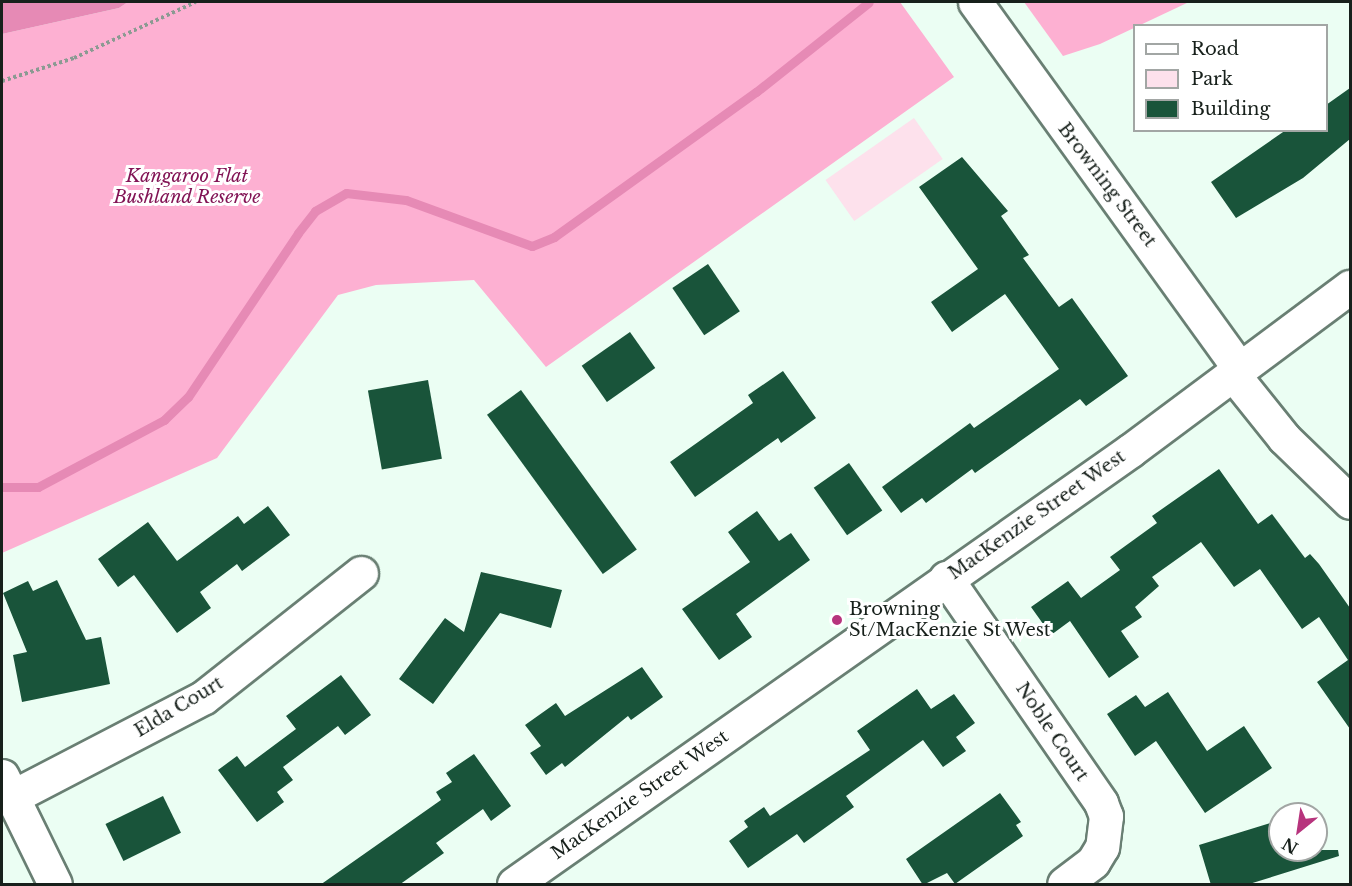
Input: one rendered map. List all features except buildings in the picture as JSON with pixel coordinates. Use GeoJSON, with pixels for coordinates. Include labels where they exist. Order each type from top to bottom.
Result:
{"type":"FeatureCollection","features":[{"type":"Feature","properties":{"kind":"street","name":"Browning Street"},"geometry":{"type":"LineString","coordinates":[[975,2],[1284,438],[1350,502]]}},
{"type":"Feature","properties":{"kind":"street","name":"MacKenzie Street West"},"geometry":{"type":"LineString","coordinates":[[514,885],[1350,287]]}},
{"type":"Feature","properties":{"kind":"street","name":"Elda Court"},"geometry":{"type":"LineString","coordinates":[[7,787],[204,697],[361,573]]}},
{"type":"Feature","properties":{"kind":"street","name":"Noble Court"},"geometry":{"type":"LineString","coordinates":[[946,578],[1101,803],[1106,816],[1102,848],[1093,862],[1064,885]]}},
{"type":"Feature","properties":{"kind":"street"},"geometry":{"type":"LineString","coordinates":[[7,787],[55,885]]}},
{"type":"Feature","properties":{"kind":"path"},"geometry":{"type":"LineString","coordinates":[[2,81],[74,58],[196,2]]}},
{"type":"Feature","properties":{"kind":"green space","name":"Kangaroo Flat Bushland Reserve"},"geometry":{"type":"Polygon","coordinates":[[[128,2],[900,2],[954,77],[546,367],[474,280],[376,285],[338,295],[217,458],[2,553],[2,34],[119,8],[128,2]]]}},
{"type":"Feature","properties":{"kind":"green space"},"geometry":{"type":"Polygon","coordinates":[[[1024,2],[1189,2],[1142,24],[1133,24],[1133,28],[1100,44],[1063,56],[1024,2]]]}},
{"type":"Feature","properties":{"kind":"green space"},"geometry":{"type":"Polygon","coordinates":[[[914,118],[943,159],[854,221],[826,180],[914,118]]]}},
{"type":"Feature","properties":{"kind":"shaded area"},"geometry":{"type":"Polygon","coordinates":[[[2,2],[128,2],[119,8],[2,34],[2,2]]]}},
{"type":"Feature","properties":{"kind":"waterway"},"geometry":{"type":"LineString","coordinates":[[2,487],[38,487],[164,420],[188,397],[315,211],[346,193],[406,200],[532,246],[554,237],[756,92],[869,2]]}},
{"type":"Feature","properties":{"kind":"place","name":"Browning St/MacKenzie St West"},"geometry":{"type":"Point","coordinates":[837,620]}}]}
